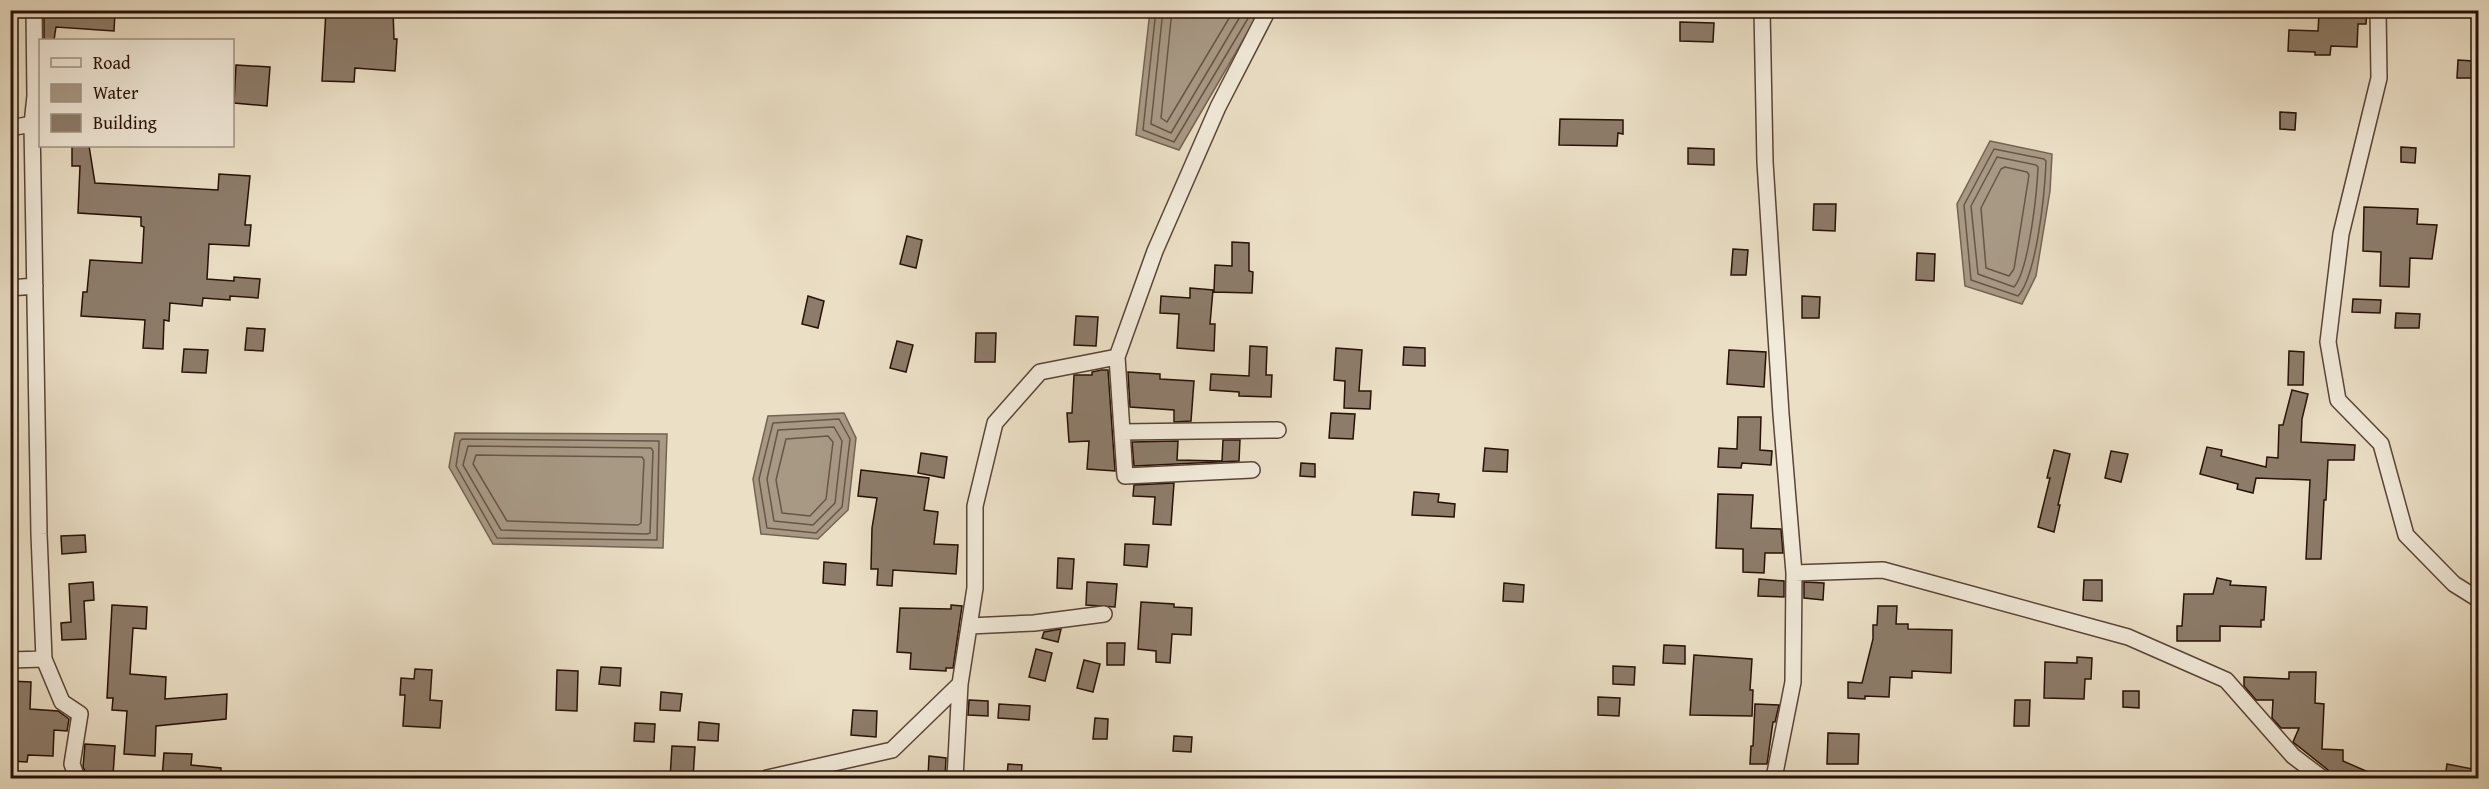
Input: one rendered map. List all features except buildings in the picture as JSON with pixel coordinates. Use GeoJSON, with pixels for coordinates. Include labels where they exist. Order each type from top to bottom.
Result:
{"type":"FeatureCollection","features":[{"type":"Feature","properties":{"kind":"street"},"geometry":{"type":"LineString","coordinates":[[34,10],[38,95],[33,124],[35,286],[39,534],[44,659],[62,702],[80,714],[72,764],[77,778]]}},
{"type":"Feature","properties":{"kind":"street"},"geometry":{"type":"LineString","coordinates":[[1252,470],[1125,476],[1117,357],[1155,251],[1218,107],[1268,10]]}},
{"type":"Feature","properties":{"kind":"street"},"geometry":{"type":"LineString","coordinates":[[1762,10],[1765,162],[1794,573],[1793,682],[1774,778]]}},
{"type":"Feature","properties":{"kind":"street"},"geometry":{"type":"LineString","coordinates":[[2379,10],[2379,78],[2341,234],[2328,342],[2338,400],[2381,444],[2406,535],[2454,584],[2478,599]]}},
{"type":"Feature","properties":{"kind":"street"},"geometry":{"type":"LineString","coordinates":[[10,128],[33,124]]}},
{"type":"Feature","properties":{"kind":"street"},"geometry":{"type":"LineString","coordinates":[[10,288],[35,286]]}},
{"type":"Feature","properties":{"kind":"street"},"geometry":{"type":"LineString","coordinates":[[955,778],[960,684],[975,588],[975,506],[995,423],[1040,372],[1117,357]]}},
{"type":"Feature","properties":{"kind":"street"},"geometry":{"type":"LineString","coordinates":[[1122,432],[1278,430]]}},
{"type":"Feature","properties":{"kind":"street"},"geometry":{"type":"LineString","coordinates":[[1794,573],[1883,570],[2128,637],[2226,680],[2293,756],[2322,778]]}},
{"type":"Feature","properties":{"kind":"street"},"geometry":{"type":"LineString","coordinates":[[969,626],[1034,623],[1104,614]]}},
{"type":"Feature","properties":{"kind":"street"},"geometry":{"type":"LineString","coordinates":[[10,660],[44,659]]}},
{"type":"Feature","properties":{"kind":"street"},"geometry":{"type":"LineString","coordinates":[[767,778],[892,750],[960,684]]}},
{"type":"Feature","properties":{"kind":"water"},"geometry":{"type":"Polygon","coordinates":[[[1150,11],[1260,11],[1179,150],[1136,135],[1150,11]]]}},
{"type":"Feature","properties":{"kind":"water"},"geometry":{"type":"Polygon","coordinates":[[[1990,141],[2052,154],[2050,191],[2036,276],[2022,304],[1965,286],[1957,204],[1990,141]]]}},
{"type":"Feature","properties":{"kind":"water"},"geometry":{"type":"Polygon","coordinates":[[[844,413],[856,438],[848,510],[818,539],[761,534],[753,479],[768,416],[844,413]]]}},
{"type":"Feature","properties":{"kind":"water"},"geometry":{"type":"Polygon","coordinates":[[[455,433],[667,434],[663,548],[493,544],[449,467],[455,433]]]}}]}
